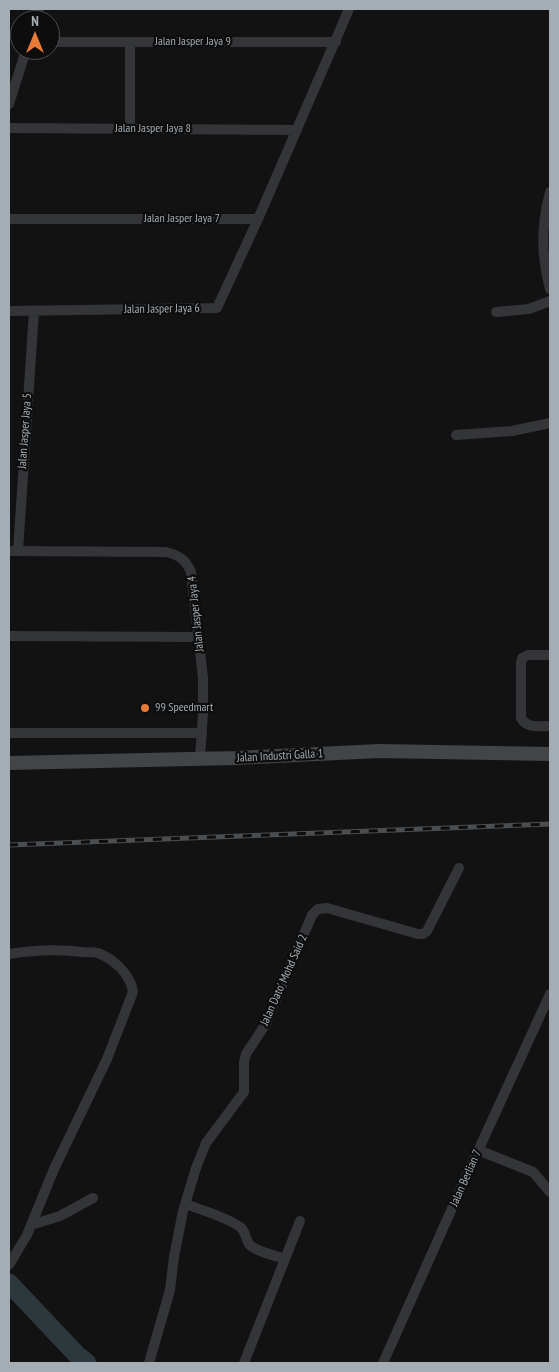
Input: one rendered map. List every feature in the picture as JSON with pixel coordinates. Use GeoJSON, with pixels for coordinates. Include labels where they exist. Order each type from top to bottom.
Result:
{"type":"FeatureCollection","features":[{"type":"Feature","properties":{"kind":"main road","name":"Jalan Industri Galla 1"},"geometry":{"type":"LineString","coordinates":[[9,763],[379,751],[550,754]]}},
{"type":"Feature","properties":{"kind":"street"},"geometry":{"type":"LineString","coordinates":[[258,219],[349,9]]}},
{"type":"Feature","properties":{"kind":"street","name":"Jalan Jasper Jaya 9"},"geometry":{"type":"LineString","coordinates":[[60,42],[336,42]]}},
{"type":"Feature","properties":{"kind":"street"},"geometry":{"type":"LineString","coordinates":[[130,42],[130,129]]}},
{"type":"Feature","properties":{"kind":"street"},"geometry":{"type":"LineString","coordinates":[[9,104],[23,60]]}},
{"type":"Feature","properties":{"kind":"street","name":"Jalan Jasper Jaya 8"},"geometry":{"type":"LineString","coordinates":[[9,128],[297,130]]}},
{"type":"Feature","properties":{"kind":"street"},"geometry":{"type":"LineString","coordinates":[[550,192],[544,214],[542,233],[544,266],[550,289]]}},
{"type":"Feature","properties":{"kind":"street","name":"Jalan Jasper Jaya 7"},"geometry":{"type":"LineString","coordinates":[[9,219],[258,219]]}},
{"type":"Feature","properties":{"kind":"street","name":"Jalan Jasper Jaya 6"},"geometry":{"type":"LineString","coordinates":[[9,311],[217,308],[258,219]]}},
{"type":"Feature","properties":{"kind":"street"},"geometry":{"type":"LineString","coordinates":[[496,312],[528,310],[550,301]]}},
{"type":"Feature","properties":{"kind":"street","name":"Jalan Jasper Jaya 5"},"geometry":{"type":"LineString","coordinates":[[13,551],[34,311]]}},
{"type":"Feature","properties":{"kind":"street"},"geometry":{"type":"LineString","coordinates":[[456,435],[512,430],[550,423]]}},
{"type":"Feature","properties":{"kind":"street","name":"Jalan Jasper Jaya 4"},"geometry":{"type":"LineString","coordinates":[[13,551],[166,552],[176,554],[184,560],[191,572],[203,678],[200,758]]}},
{"type":"Feature","properties":{"kind":"street"},"geometry":{"type":"LineString","coordinates":[[9,636],[198,637]]}},
{"type":"Feature","properties":{"kind":"street"},"geometry":{"type":"LineString","coordinates":[[550,655],[528,655],[521,660],[521,710],[523,722],[530,726],[550,726]]}},
{"type":"Feature","properties":{"kind":"street"},"geometry":{"type":"LineString","coordinates":[[9,733],[202,733]]}},
{"type":"Feature","properties":{"kind":"street","name":"Jalan Dato' Mohd Said 2"},"geometry":{"type":"LineString","coordinates":[[149,1363],[170,1290],[174,1257],[186,1204],[206,1143],[224,1116],[244,1092],[244,1062],[246,1054],[266,1025],[312,914],[318,909],[327,908],[423,934],[428,931],[459,868]]}},
{"type":"Feature","properties":{"kind":"street"},"geometry":{"type":"LineString","coordinates":[[9,954],[26,951],[64,950],[98,954],[121,968],[132,986],[133,992],[106,1059],[54,1169],[31,1225],[10,1264]]}},
{"type":"Feature","properties":{"kind":"street","name":"Jalan Berlian 7"},"geometry":{"type":"LineString","coordinates":[[383,1363],[550,994]]}},
{"type":"Feature","properties":{"kind":"street"},"geometry":{"type":"LineString","coordinates":[[478,1150],[533,1172],[550,1192]]}},
{"type":"Feature","properties":{"kind":"street"},"geometry":{"type":"LineString","coordinates":[[31,1225],[60,1216],[93,1198]]}},
{"type":"Feature","properties":{"kind":"street"},"geometry":{"type":"LineString","coordinates":[[186,1204],[230,1221],[242,1228],[248,1243],[254,1248],[285,1259]]}},
{"type":"Feature","properties":{"kind":"street"},"geometry":{"type":"LineString","coordinates":[[244,1363],[300,1221]]}},
{"type":"Feature","properties":{"kind":"waterway"},"geometry":{"type":"LineString","coordinates":[[9,1283],[77,1355],[87,1363]]}},
{"type":"Feature","properties":{"kind":"railway"},"geometry":{"type":"LineString","coordinates":[[9,845],[550,824]]}},
{"type":"Feature","properties":{"kind":"place","name":"99 Speedmart"},"geometry":{"type":"Point","coordinates":[145,708]}}]}
